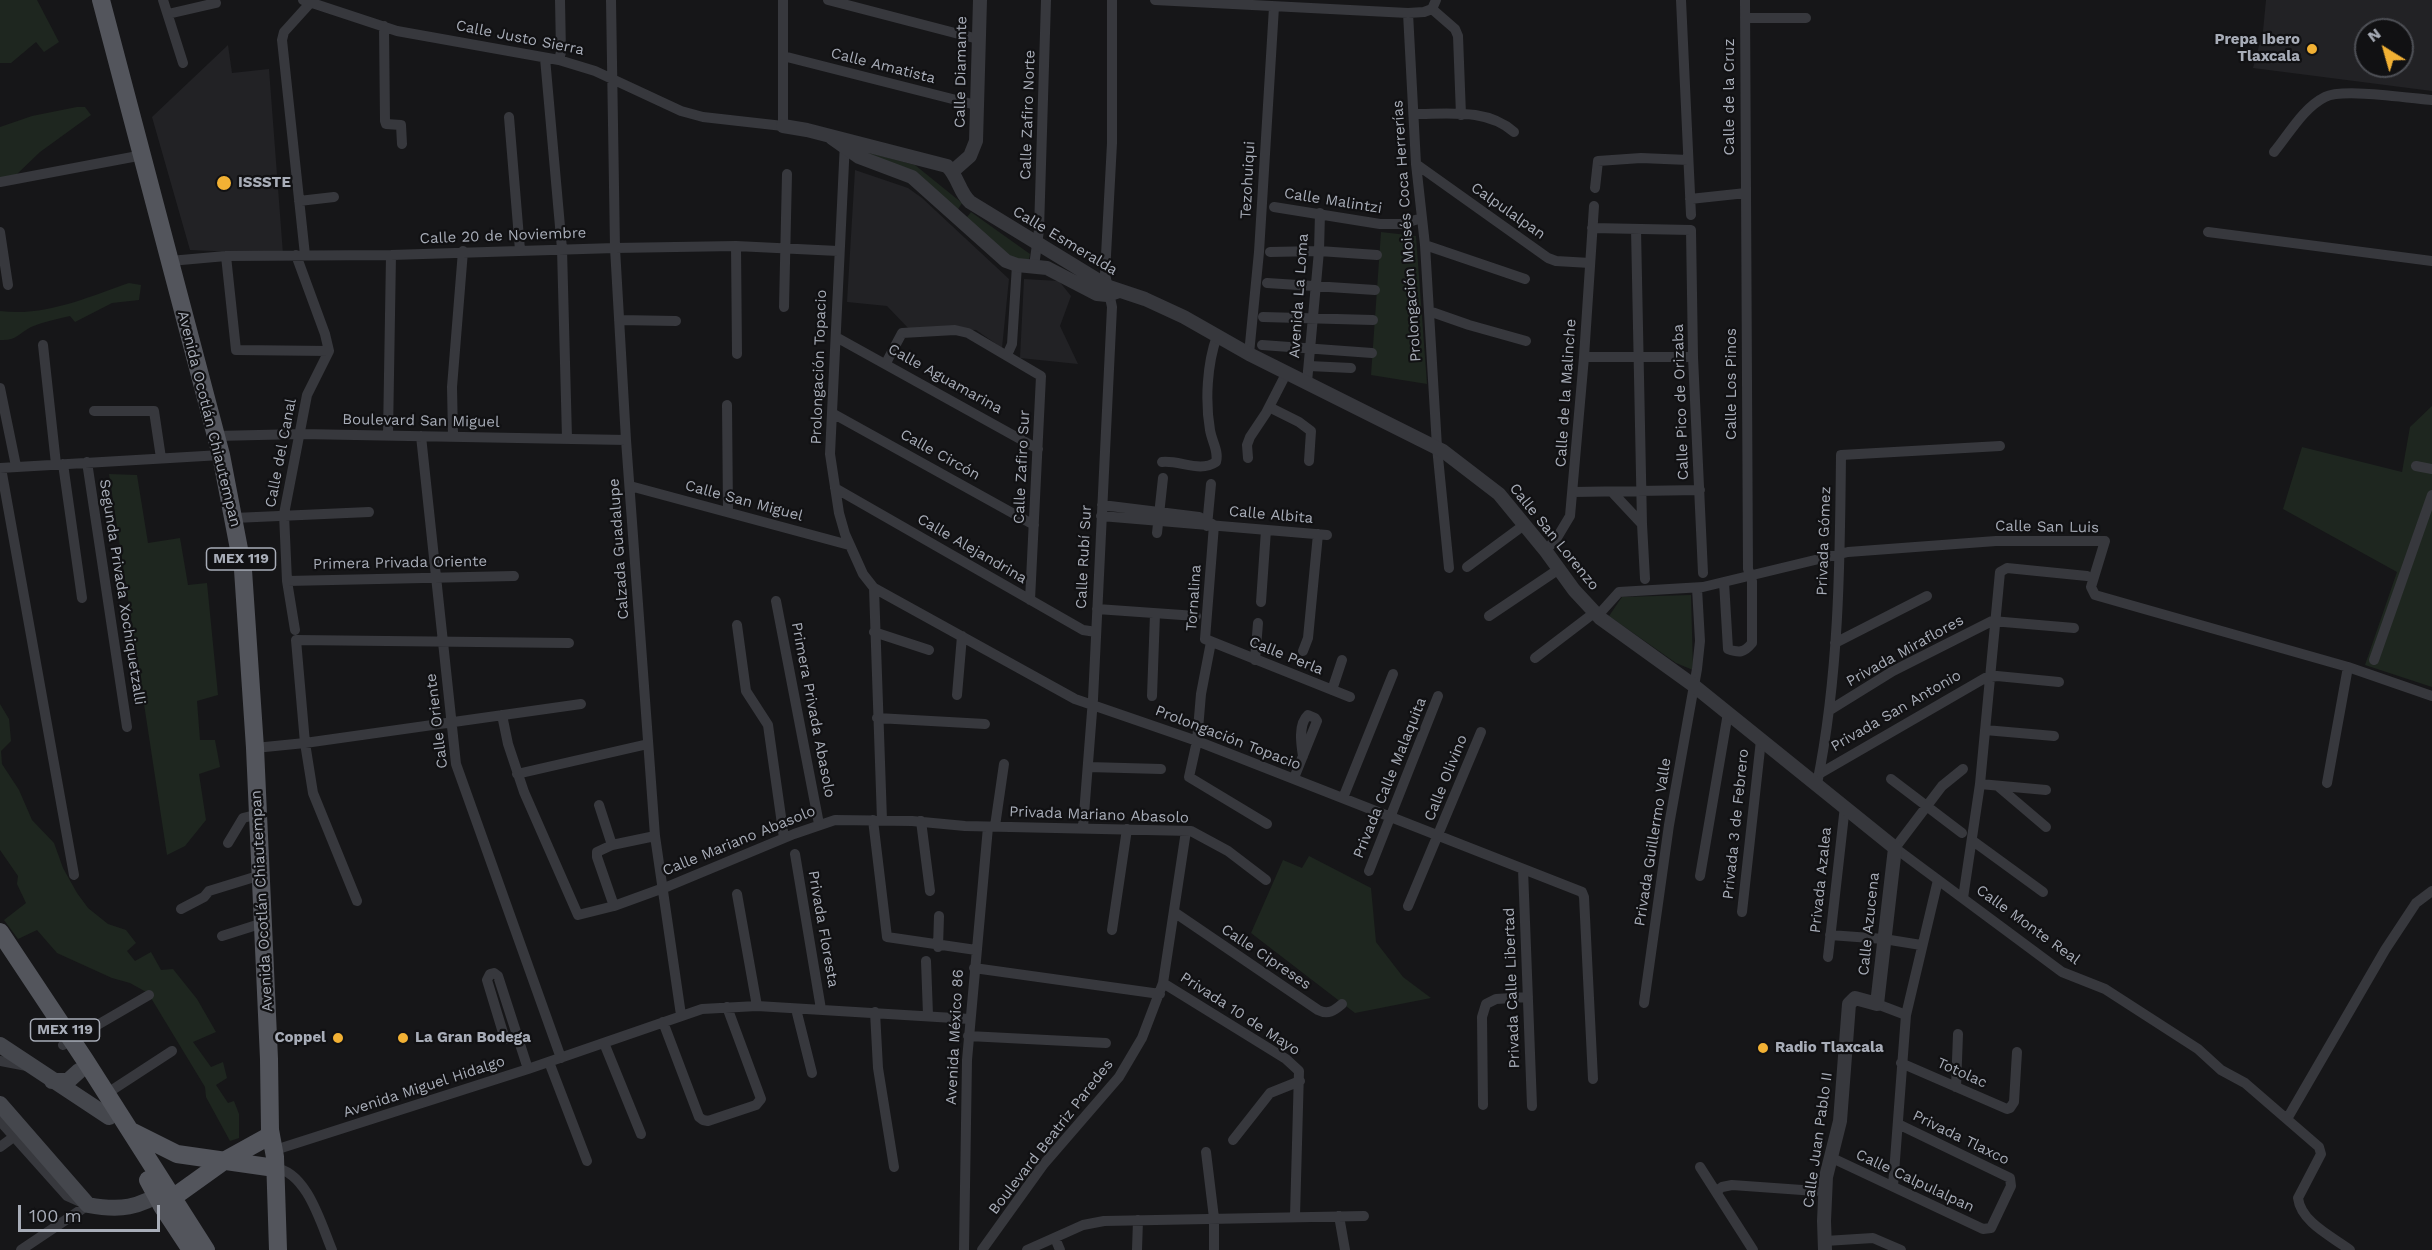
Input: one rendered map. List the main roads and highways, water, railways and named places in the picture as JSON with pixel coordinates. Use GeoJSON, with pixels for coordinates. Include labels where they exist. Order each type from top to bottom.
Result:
{"type":"FeatureCollection","features":[{"type":"Feature","properties":{"kind":"main road","name":"Avenida Ocotlán Chiautempan"},"geometry":{"type":"LineString","coordinates":[[101,0],[221,455],[244,581],[259,814],[278,1250]]}},
{"type":"Feature","properties":{"kind":"main road","name":"MEX 119"},"geometry":{"type":"LineString","coordinates":[[0,932],[67,1042],[79,1071],[164,1198],[206,1250]]}},
{"type":"Feature","properties":{"kind":"main road","name":"MEX 119"},"geometry":{"type":"LineString","coordinates":[[0,948],[106,1094],[191,1250]]}},
{"type":"Feature","properties":{"kind":"main road"},"geometry":{"type":"LineString","coordinates":[[0,1045],[127,1129],[170,1152],[224,1161],[274,1151]]}},
{"type":"Feature","properties":{"kind":"main road"},"geometry":{"type":"LineString","coordinates":[[52,1081],[68,1081],[79,1071]]}},
{"type":"Feature","properties":{"kind":"main road"},"geometry":{"type":"LineString","coordinates":[[0,1104],[18,1134],[88,1205],[113,1209],[129,1208],[164,1198],[224,1161],[274,1151]]}},
{"type":"Feature","properties":{"kind":"place","name":"Prepa Ibero Tlaxcala"},"geometry":{"type":"Point","coordinates":[2312,49]}},
{"type":"Feature","properties":{"kind":"place","name":"ISSSTE"},"geometry":{"type":"Point","coordinates":[224,183]}},
{"type":"Feature","properties":{"kind":"place","name":"Coppel"},"geometry":{"type":"Point","coordinates":[338,1038]}},
{"type":"Feature","properties":{"kind":"place","name":"La Gran Bodega"},"geometry":{"type":"Point","coordinates":[403,1038]}},
{"type":"Feature","properties":{"kind":"place","name":"Radio Tlaxcala"},"geometry":{"type":"Point","coordinates":[1763,1048]}}]}
